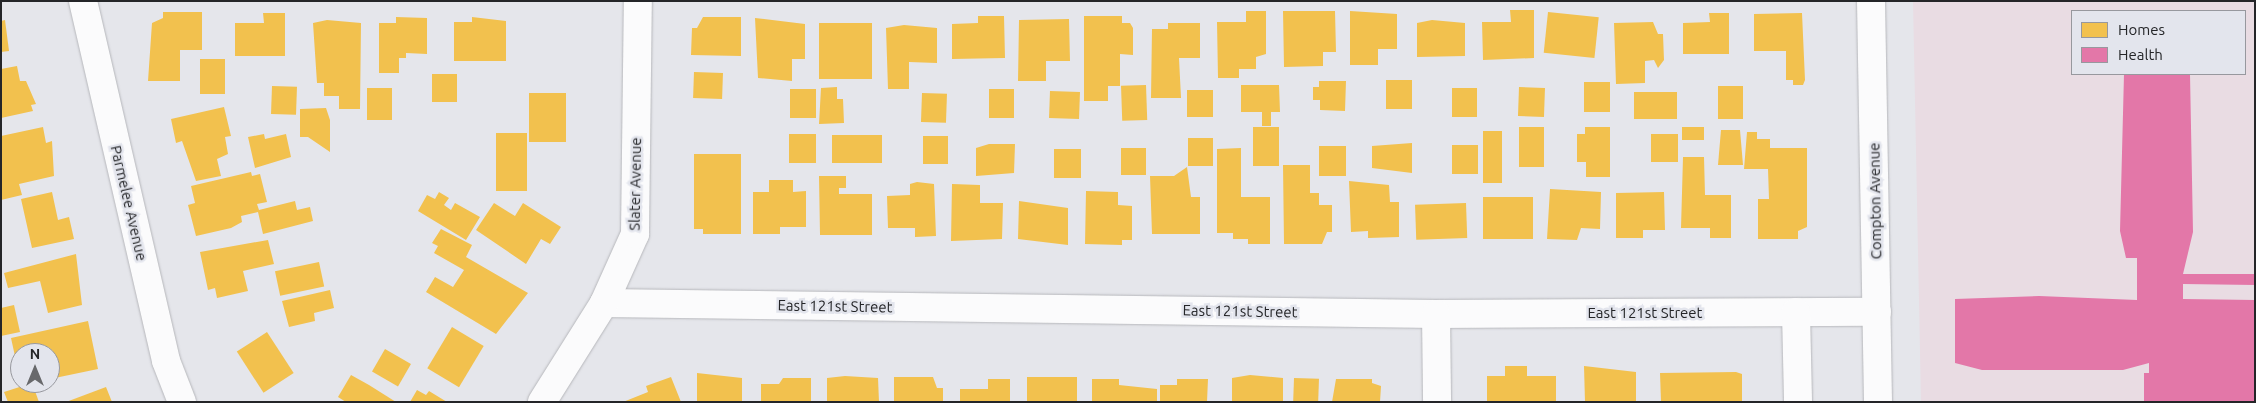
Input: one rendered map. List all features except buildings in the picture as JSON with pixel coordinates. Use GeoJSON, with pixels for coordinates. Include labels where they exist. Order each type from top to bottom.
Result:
{"type":"FeatureCollection","features":[{"type":"Feature","properties":{"kind":"street","name":"Parmelee Avenue"},"geometry":{"type":"LineString","coordinates":[[82,1],[166,361],[182,402]]}},
{"type":"Feature","properties":{"kind":"street","name":"Slater Avenue"},"geometry":{"type":"LineString","coordinates":[[542,402],[604,303],[635,234],[638,1]]}},
{"type":"Feature","properties":{"kind":"street","name":"Compton Avenue"},"geometry":{"type":"LineString","coordinates":[[1871,1],[1878,402]]}},
{"type":"Feature","properties":{"kind":"street","name":"East 121st Street"},"geometry":{"type":"LineString","coordinates":[[604,303],[1436,314],[1876,312]]}},
{"type":"Feature","properties":{"kind":"street"},"geometry":{"type":"LineString","coordinates":[[1796,312],[1798,402]]}},
{"type":"Feature","properties":{"kind":"street"},"geometry":{"type":"LineString","coordinates":[[1436,314],[1437,402]]}},
{"type":"Feature","properties":{"kind":"shaded area"},"geometry":{"type":"Polygon","coordinates":[[[1913,1],[2255,1],[2255,402],[1921,402],[1913,1]]]}}]}
